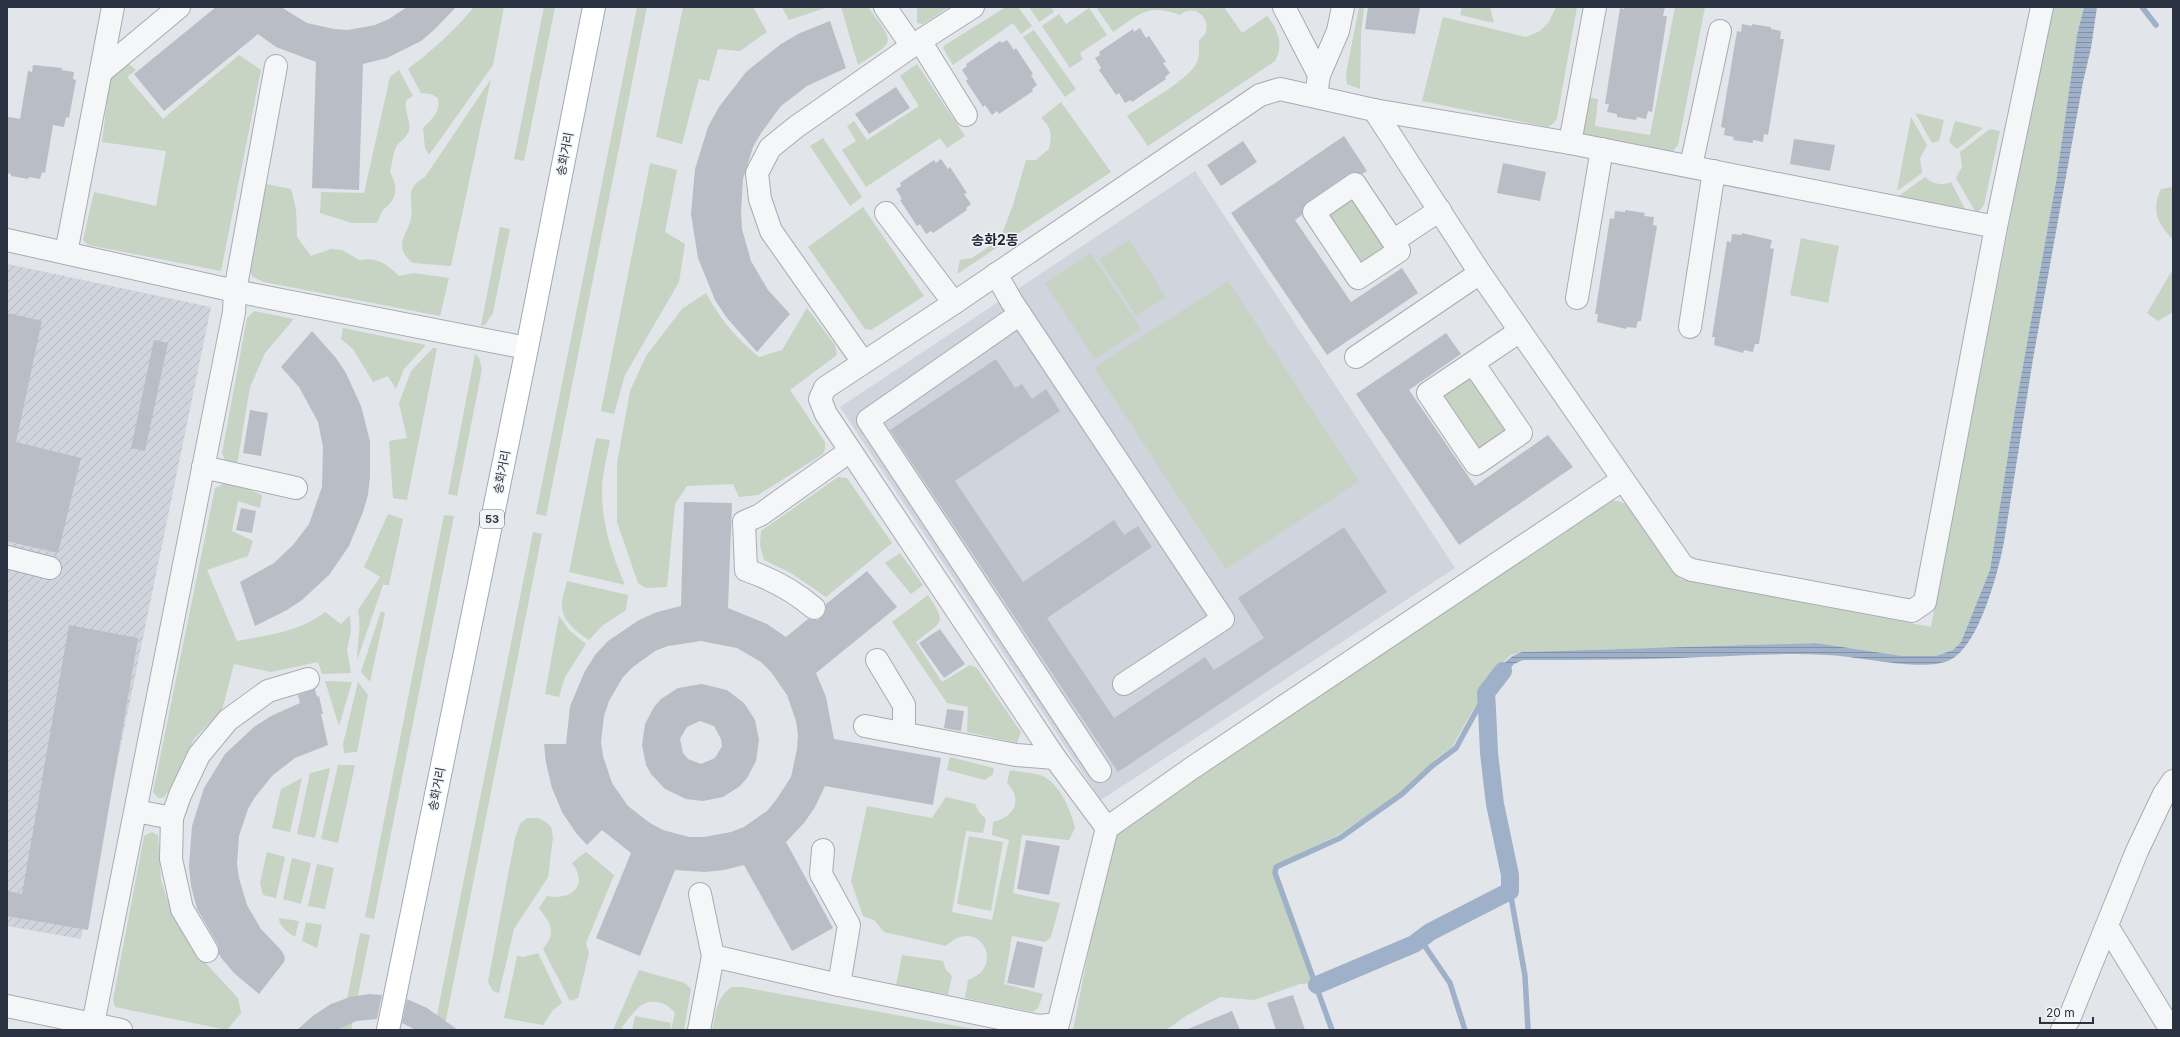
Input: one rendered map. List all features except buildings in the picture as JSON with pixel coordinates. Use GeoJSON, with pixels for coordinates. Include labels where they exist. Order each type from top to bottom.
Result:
{"type":"FeatureCollection","features":[{"type":"Feature","properties":{"kind":"main road","name":"송화거리"},"geometry":{"type":"LineString","coordinates":[[388,1030],[527,348],[594,7]]}},
{"type":"Feature","properties":{"kind":"street"},"geometry":{"type":"LineString","coordinates":[[66,252],[113,7]]}},
{"type":"Feature","properties":{"kind":"street"},"geometry":{"type":"LineString","coordinates":[[101,72],[179,7]]}},
{"type":"Feature","properties":{"kind":"street"},"geometry":{"type":"LineString","coordinates":[[885,7],[916,44],[966,115]]}},
{"type":"Feature","properties":{"kind":"street"},"geometry":{"type":"LineString","coordinates":[[863,362],[771,231],[760,199],[757,173],[770,148],[791,131],[916,44],[973,7]]}},
{"type":"Feature","properties":{"kind":"street"},"geometry":{"type":"LineString","coordinates":[[1284,7],[1317,85]]}},
{"type":"Feature","properties":{"kind":"street"},"geometry":{"type":"LineString","coordinates":[[1317,85],[1338,31],[1343,7]]}},
{"type":"Feature","properties":{"kind":"street"},"geometry":{"type":"LineString","coordinates":[[1570,143],[1595,7]]}},
{"type":"Feature","properties":{"kind":"street"},"geometry":{"type":"LineString","coordinates":[[1374,110],[1480,273],[1676,559],[1683,566],[1692,570],[1912,611],[1925,602],[1996,227],[2042,7]]}},
{"type":"Feature","properties":{"kind":"street"},"geometry":{"type":"LineString","coordinates":[[1691,166],[1720,31]]}},
{"type":"Feature","properties":{"kind":"street"},"geometry":{"type":"LineString","coordinates":[[93,1024],[234,312],[235,291],[276,66]]}},
{"type":"Feature","properties":{"kind":"street"},"geometry":{"type":"LineString","coordinates":[[1107,828],[1055,758],[826,414],[820,399],[825,388],[863,362],[954,303],[1260,95],[1280,88],[1317,85],[1374,110],[1602,149],[1996,227]]}},
{"type":"Feature","properties":{"kind":"street"},"geometry":{"type":"LineString","coordinates":[[1577,298],[1602,149]]}},
{"type":"Feature","properties":{"kind":"street"},"geometry":{"type":"LineString","coordinates":[[1690,327],[1714,171]]}},
{"type":"Feature","properties":{"kind":"street"},"geometry":{"type":"LineString","coordinates":[[1393,241],[1440,210]]}},
{"type":"Feature","properties":{"kind":"street"},"geometry":{"type":"LineString","coordinates":[[886,214],[954,303]]}},
{"type":"Feature","properties":{"kind":"street"},"geometry":{"type":"LineString","coordinates":[[7,240],[235,291],[527,348]]}},
{"type":"Feature","properties":{"kind":"street"},"geometry":{"type":"LineString","coordinates":[[1356,357],[1480,273]]}},
{"type":"Feature","properties":{"kind":"street"},"geometry":{"type":"LineString","coordinates":[[996,274],[1020,314],[1223,619],[1124,684]]}},
{"type":"Feature","properties":{"kind":"street"},"geometry":{"type":"LineString","coordinates":[[1020,314],[868,420],[1100,771]]}},
{"type":"Feature","properties":{"kind":"street"},"geometry":{"type":"LineString","coordinates":[[1473,362],[1521,433],[1476,464],[1428,393],[1473,362],[1520,331]]}},
{"type":"Feature","properties":{"kind":"street"},"geometry":{"type":"LineString","coordinates":[[814,608],[799,595],[771,578],[746,570],[744,522],[760,515],[850,451]]}},
{"type":"Feature","properties":{"kind":"street"},"geometry":{"type":"LineString","coordinates":[[203,467],[296,488]]}},
{"type":"Feature","properties":{"kind":"street"},"geometry":{"type":"LineString","coordinates":[[713,956],[839,985],[1039,1026],[1058,1024],[1107,828],[1192,768],[1622,480]]}},
{"type":"Feature","properties":{"kind":"street"},"geometry":{"type":"LineString","coordinates":[[7,557],[50,568]]}},
{"type":"Feature","properties":{"kind":"street"},"geometry":{"type":"LineString","coordinates":[[877,660],[904,705],[904,733]]}},
{"type":"Feature","properties":{"kind":"street"},"geometry":{"type":"LineString","coordinates":[[207,951],[182,909],[171,859],[172,818],[199,755],[228,720],[268,691],[308,679]]}},
{"type":"Feature","properties":{"kind":"street"},"geometry":{"type":"LineString","coordinates":[[865,726],[1016,755],[1055,758]]}},
{"type":"Feature","properties":{"kind":"street"},"geometry":{"type":"LineString","coordinates":[[2062,1030],[2069,1019],[2137,851],[2164,794],[2173,781]]}},
{"type":"Feature","properties":{"kind":"street"},"geometry":{"type":"LineString","coordinates":[[136,811],[172,818]]}},
{"type":"Feature","properties":{"kind":"street"},"geometry":{"type":"LineString","coordinates":[[823,850],[820,874],[849,925],[839,985]]}},
{"type":"Feature","properties":{"kind":"street"},"geometry":{"type":"LineString","coordinates":[[699,1030],[713,956],[700,894]]}},
{"type":"Feature","properties":{"kind":"street"},"geometry":{"type":"LineString","coordinates":[[2107,926],[2171,1030]]}},
{"type":"Feature","properties":{"kind":"street"},"geometry":{"type":"LineString","coordinates":[[7,1006],[120,1030]]}},
{"type":"Feature","properties":{"kind":"shaded area"},"geometry":{"type":"Polygon","coordinates":[[[1195,171],[1455,568],[1101,800],[840,407],[1195,171]]]}},
{"type":"Feature","properties":{"kind":"shaded area"},"geometry":{"type":"Polygon","coordinates":[[[7,264],[211,307],[81,939],[7,926],[7,264]]]}},
{"type":"Feature","properties":{"kind":"green space"},"geometry":{"type":"Polygon","coordinates":[[[474,7],[504,7],[493,65],[429,155],[425,148],[423,128],[437,111],[439,103],[438,98],[431,94],[421,93],[408,69],[443,40],[474,7]]]}},
{"type":"Feature","properties":{"kind":"green space"},"geometry":{"type":"Polygon","coordinates":[[[544,7],[555,7],[524,161],[514,159],[544,7]]]}},
{"type":"Feature","properties":{"kind":"green space"},"geometry":{"type":"Polygon","coordinates":[[[637,7],[647,7],[546,516],[536,514],[637,7]]]}},
{"type":"Feature","properties":{"kind":"green space"},"geometry":{"type":"Polygon","coordinates":[[[683,7],[753,7],[767,32],[740,51],[718,49],[709,81],[699,79],[682,144],[656,137],[683,7]]]}},
{"type":"Feature","properties":{"kind":"green space"},"geometry":{"type":"Polygon","coordinates":[[[782,7],[828,7],[789,20],[782,7]]]}},
{"type":"Feature","properties":{"kind":"green space"},"geometry":{"type":"Polygon","coordinates":[[[841,7],[868,7],[887,35],[888,40],[880,51],[858,65],[841,7]]]}},
{"type":"Feature","properties":{"kind":"green space"},"geometry":{"type":"Polygon","coordinates":[[[917,7],[949,7],[923,24],[917,23],[917,7]]]}},
{"type":"Feature","properties":{"kind":"green space"},"geometry":{"type":"Polygon","coordinates":[[[1006,7],[1018,7],[1032,26],[1021,34],[1013,23],[953,65],[943,48],[945,45],[1006,7]]]}},
{"type":"Feature","properties":{"kind":"green space"},"geometry":{"type":"Polygon","coordinates":[[[1029,7],[1051,7],[1054,12],[1039,22],[1029,7]]]}},
{"type":"Feature","properties":{"kind":"green space"},"geometry":{"type":"Polygon","coordinates":[[[1096,7],[1224,7],[1242,33],[1267,16],[1277,32],[1279,44],[1278,55],[1275,61],[1148,146],[1127,116],[1166,91],[1193,69],[1198,59],[1199,40],[1204,35],[1207,28],[1206,22],[1199,13],[1193,11],[1187,11],[1180,15],[1159,10],[1151,10],[1137,16],[1113,32],[1096,7]]]}},
{"type":"Feature","properties":{"kind":"green space"},"geometry":{"type":"Polygon","coordinates":[[[1359,7],[1364,7],[1361,33],[1360,89],[1347,84],[1346,74],[1359,7]]]}},
{"type":"Feature","properties":{"kind":"green space"},"geometry":{"type":"Polygon","coordinates":[[[1462,7],[1490,7],[1494,23],[1460,15],[1462,7]]]}},
{"type":"Feature","properties":{"kind":"green space"},"geometry":{"type":"Polygon","coordinates":[[[1556,7],[1577,7],[1557,118],[1554,123],[1548,127],[1422,101],[1443,17],[1526,37],[1540,31],[1549,22],[1556,7]]]}},
{"type":"Feature","properties":{"kind":"green space"},"geometry":{"type":"Polygon","coordinates":[[[1675,7],[1705,7],[1678,145],[1672,152],[1583,135],[1586,97],[1598,99],[1595,126],[1650,135],[1675,7]]]}},
{"type":"Feature","properties":{"kind":"green space"},"geometry":{"type":"Polygon","coordinates":[[[2051,7],[2084,7],[2077,35],[2056,182],[2015,410],[1990,570],[1961,642],[1953,650],[1936,656],[1902,656],[1816,643],[1522,652],[1511,655],[1505,660],[1479,699],[1452,747],[1437,758],[1400,793],[1367,816],[1338,835],[1273,867],[1273,874],[1313,983],[1300,984],[1254,1000],[1220,997],[1186,1016],[1166,1030],[1073,1030],[1111,837],[1114,833],[1605,502],[1617,501],[1628,506],[1680,579],[1931,627],[2051,7]]]}},
{"type":"Feature","properties":{"kind":"green space"},"geometry":{"type":"Polygon","coordinates":[[[1089,8],[1107,35],[1080,53],[1083,59],[1070,68],[1042,26],[1059,14],[1066,24],[1089,8]]]}},
{"type":"Feature","properties":{"kind":"green space"},"geometry":{"type":"Polygon","coordinates":[[[1034,30],[1076,89],[1065,97],[1023,37],[1034,30]]]}},
{"type":"Feature","properties":{"kind":"green space"},"geometry":{"type":"Polygon","coordinates":[[[239,55],[261,70],[221,271],[88,245],[83,240],[94,192],[156,206],[166,151],[102,142],[110,78],[129,64],[136,70],[127,77],[163,119],[239,55]]]}},
{"type":"Feature","properties":{"kind":"green space"},"geometry":{"type":"Polygon","coordinates":[[[917,64],[965,136],[947,148],[940,138],[866,187],[842,150],[856,141],[847,126],[854,121],[867,140],[919,106],[900,76],[917,64]]]}},
{"type":"Feature","properties":{"kind":"green space"},"geometry":{"type":"Polygon","coordinates":[[[399,70],[413,96],[406,100],[409,130],[406,137],[397,145],[390,172],[396,191],[393,198],[381,213],[376,223],[352,223],[320,213],[321,192],[364,193],[390,77],[399,70]]]}},
{"type":"Feature","properties":{"kind":"green space"},"geometry":{"type":"Polygon","coordinates":[[[491,79],[451,266],[413,263],[406,257],[402,246],[411,218],[412,190],[418,182],[425,177],[491,79]]]}},
{"type":"Feature","properties":{"kind":"green space"},"geometry":{"type":"Polygon","coordinates":[[[1061,102],[1111,172],[957,274],[960,260],[972,258],[1000,239],[1013,205],[1026,160],[1036,160],[1049,149],[1051,140],[1049,128],[1045,121],[1041,118],[1061,102]]]}},
{"type":"Feature","properties":{"kind":"green space"},"geometry":{"type":"Polygon","coordinates":[[[1915,113],[1944,120],[1939,141],[1932,143],[1915,113]]]}},
{"type":"Feature","properties":{"kind":"green space"},"geometry":{"type":"Polygon","coordinates":[[[1911,117],[1927,145],[1920,158],[1922,173],[1897,191],[1911,117]]]}},
{"type":"Feature","properties":{"kind":"green space"},"geometry":{"type":"Polygon","coordinates":[[[1955,121],[1983,128],[1957,149],[1949,142],[1955,121]]]}},
{"type":"Feature","properties":{"kind":"green space"},"geometry":{"type":"Polygon","coordinates":[[[1990,129],[2000,131],[1984,205],[1979,211],[1975,211],[1956,178],[1962,167],[1960,152],[1990,129]]]}},
{"type":"Feature","properties":{"kind":"green space"},"geometry":{"type":"Polygon","coordinates":[[[823,138],[862,197],[850,206],[810,146],[823,138]]]}},
{"type":"Feature","properties":{"kind":"green space"},"geometry":{"type":"Polygon","coordinates":[[[650,163],[677,170],[665,232],[685,244],[679,282],[625,375],[614,414],[601,411],[650,163]]]}},
{"type":"Feature","properties":{"kind":"green space"},"geometry":{"type":"Polygon","coordinates":[[[1925,177],[1937,184],[1951,182],[1966,211],[1899,196],[1925,177]]]}},
{"type":"Feature","properties":{"kind":"green space"},"geometry":{"type":"Polygon","coordinates":[[[266,184],[291,189],[296,209],[297,237],[311,256],[331,249],[342,250],[359,260],[366,259],[381,262],[399,276],[413,273],[449,278],[440,316],[264,282],[253,277],[250,273],[266,184]]]}},
{"type":"Feature","properties":{"kind":"green space"},"geometry":{"type":"Polygon","coordinates":[[[2173,187],[2173,240],[2163,228],[2157,216],[2156,204],[2161,189],[2173,187]]]}},
{"type":"Feature","properties":{"kind":"green space"},"geometry":{"type":"Polygon","coordinates":[[[1352,193],[1391,249],[1360,269],[1326,218],[1329,206],[1352,193]]]}},
{"type":"Feature","properties":{"kind":"green space"},"geometry":{"type":"Polygon","coordinates":[[[863,207],[924,296],[871,330],[865,329],[808,247],[863,207]]]}},
{"type":"Feature","properties":{"kind":"green space"},"geometry":{"type":"Polygon","coordinates":[[[500,227],[510,229],[493,313],[485,325],[481,326],[500,227]]]}},
{"type":"Feature","properties":{"kind":"green space"},"geometry":{"type":"Polygon","coordinates":[[[1801,238],[1839,246],[1828,303],[1790,295],[1801,238]]]}},
{"type":"Feature","properties":{"kind":"green space"},"geometry":{"type":"Polygon","coordinates":[[[1129,240],[1166,297],[1136,316],[1099,259],[1129,240]]]}},
{"type":"Feature","properties":{"kind":"green space"},"geometry":{"type":"Polygon","coordinates":[[[1091,253],[1141,329],[1095,359],[1045,283],[1091,253]]]}},
{"type":"Feature","properties":{"kind":"green space"},"geometry":{"type":"Polygon","coordinates":[[[2173,269],[2173,312],[2158,321],[2147,313],[2173,269]]]}},
{"type":"Feature","properties":{"kind":"green space"},"geometry":{"type":"Polygon","coordinates":[[[1228,281],[1359,481],[1226,569],[1094,368],[1228,281]]]}},
{"type":"Feature","properties":{"kind":"green space"},"geometry":{"type":"Polygon","coordinates":[[[706,293],[729,328],[759,357],[782,350],[807,308],[835,345],[837,355],[790,390],[825,442],[825,449],[823,454],[758,495],[739,497],[733,484],[687,486],[675,504],[667,587],[646,588],[638,583],[617,522],[617,463],[630,391],[646,356],[682,309],[706,293]]]}},
{"type":"Feature","properties":{"kind":"green space"},"geometry":{"type":"Polygon","coordinates":[[[254,311],[294,319],[265,353],[250,387],[237,465],[225,460],[222,453],[247,318],[254,311]]]}},
{"type":"Feature","properties":{"kind":"green space"},"geometry":{"type":"Polygon","coordinates":[[[343,328],[426,345],[404,369],[396,389],[388,376],[373,382],[353,349],[341,339],[343,328]]]}},
{"type":"Feature","properties":{"kind":"green space"},"geometry":{"type":"Polygon","coordinates":[[[433,348],[437,348],[407,500],[393,498],[389,441],[407,438],[399,403],[411,371],[433,348]]]}},
{"type":"Feature","properties":{"kind":"green space"},"geometry":{"type":"Polygon","coordinates":[[[475,354],[479,358],[482,369],[457,496],[448,494],[475,354]]]}},
{"type":"Feature","properties":{"kind":"green space"},"geometry":{"type":"Polygon","coordinates":[[[1470,376],[1506,431],[1482,449],[1477,449],[1443,399],[1442,393],[1470,376]]]}},
{"type":"Feature","properties":{"kind":"green space"},"geometry":{"type":"Polygon","coordinates":[[[596,438],[610,440],[603,479],[602,504],[609,540],[625,585],[569,572],[596,438]]]}},
{"type":"Feature","properties":{"kind":"green space"},"geometry":{"type":"Polygon","coordinates":[[[838,477],[847,478],[892,543],[826,597],[791,573],[764,560],[760,545],[761,531],[838,477]]]}},
{"type":"Feature","properties":{"kind":"green space"},"geometry":{"type":"Polygon","coordinates":[[[229,481],[262,495],[260,508],[238,501],[232,531],[253,541],[248,556],[207,570],[237,641],[283,632],[305,624],[325,612],[341,624],[350,615],[351,632],[347,649],[351,673],[322,674],[318,662],[271,672],[234,664],[222,710],[194,739],[168,792],[163,798],[158,798],[153,792],[215,488],[229,481]]]}},
{"type":"Feature","properties":{"kind":"green space"},"geometry":{"type":"Polygon","coordinates":[[[388,514],[403,519],[389,585],[383,585],[357,660],[359,629],[358,610],[380,577],[364,567],[388,514]]]}},
{"type":"Feature","properties":{"kind":"green space"},"geometry":{"type":"Polygon","coordinates":[[[444,515],[454,516],[374,919],[365,917],[444,515]]]}},
{"type":"Feature","properties":{"kind":"green space"},"geometry":{"type":"Polygon","coordinates":[[[533,532],[542,534],[444,1030],[434,1030],[533,532]]]}},
{"type":"Feature","properties":{"kind":"green space"},"geometry":{"type":"Polygon","coordinates":[[[900,553],[923,585],[911,594],[885,563],[900,553]]]}},
{"type":"Feature","properties":{"kind":"green space"},"geometry":{"type":"Polygon","coordinates":[[[567,581],[628,595],[626,610],[602,626],[589,640],[571,626],[565,617],[562,600],[567,581]]]}},
{"type":"Feature","properties":{"kind":"green space"},"geometry":{"type":"Polygon","coordinates":[[[928,595],[938,612],[940,618],[939,622],[916,642],[942,682],[970,665],[977,668],[1021,732],[1017,743],[967,732],[968,707],[947,703],[892,622],[928,595]]]}},
{"type":"Feature","properties":{"kind":"green space"},"geometry":{"type":"Polygon","coordinates":[[[381,611],[385,613],[370,682],[361,672],[381,611]]]}},
{"type":"Feature","properties":{"kind":"green space"},"geometry":{"type":"Polygon","coordinates":[[[559,616],[570,631],[586,644],[565,677],[559,697],[545,694],[559,616]]]}},
{"type":"Feature","properties":{"kind":"green space"},"geometry":{"type":"Polygon","coordinates":[[[325,681],[352,682],[339,726],[325,681]]]}},
{"type":"Feature","properties":{"kind":"green space"},"geometry":{"type":"Polygon","coordinates":[[[358,682],[368,695],[357,752],[344,753],[343,744],[358,682]]]}},
{"type":"Feature","properties":{"kind":"green space"},"geometry":{"type":"Polygon","coordinates":[[[950,757],[994,768],[993,774],[985,780],[947,770],[950,757]]]}},
{"type":"Feature","properties":{"kind":"green space"},"geometry":{"type":"Polygon","coordinates":[[[338,765],[355,765],[338,843],[321,839],[338,765]]]}},
{"type":"Feature","properties":{"kind":"green space"},"geometry":{"type":"Polygon","coordinates":[[[330,768],[315,838],[297,834],[310,773],[330,768]]]}},
{"type":"Feature","properties":{"kind":"green space"},"geometry":{"type":"Polygon","coordinates":[[[1010,770],[1043,776],[1051,782],[1065,801],[1075,828],[1069,840],[1022,835],[1013,893],[1060,903],[1051,937],[1045,942],[1012,936],[1004,984],[1043,994],[1038,1008],[1033,1012],[965,998],[968,980],[980,973],[986,965],[987,955],[984,946],[978,939],[969,936],[958,938],[946,946],[884,932],[874,920],[863,916],[851,881],[867,806],[932,818],[946,797],[975,804],[979,812],[986,819],[983,833],[966,831],[952,912],[992,920],[1009,840],[992,835],[993,822],[1001,820],[1007,816],[1014,807],[1015,796],[1007,783],[1010,770]]]}},
{"type":"Feature","properties":{"kind":"green space"},"geometry":{"type":"Polygon","coordinates":[[[302,778],[290,832],[272,828],[281,789],[302,778]]]}},
{"type":"Feature","properties":{"kind":"green space"},"geometry":{"type":"Polygon","coordinates":[[[527,818],[538,818],[546,822],[551,827],[553,837],[548,877],[514,929],[499,993],[493,991],[488,982],[515,838],[520,824],[527,818]]]}},
{"type":"Feature","properties":{"kind":"green space"},"geometry":{"type":"Polygon","coordinates":[[[152,832],[158,835],[161,880],[167,899],[198,955],[238,998],[241,1013],[227,1030],[115,1007],[113,1000],[144,836],[152,832]]]}},
{"type":"Feature","properties":{"kind":"green space"},"geometry":{"type":"Polygon","coordinates":[[[969,836],[1003,842],[991,911],[957,904],[969,836]]]}},
{"type":"Feature","properties":{"kind":"green space"},"geometry":{"type":"Polygon","coordinates":[[[267,852],[285,857],[276,898],[263,895],[260,883],[267,852]]]}},
{"type":"Feature","properties":{"kind":"green space"},"geometry":{"type":"Polygon","coordinates":[[[586,852],[614,875],[586,943],[589,953],[578,998],[570,1001],[543,949],[550,938],[551,928],[547,919],[539,908],[547,896],[563,896],[570,894],[575,890],[579,879],[577,871],[572,863],[586,852]]]}},
{"type":"Feature","properties":{"kind":"green space"},"geometry":{"type":"Polygon","coordinates":[[[292,858],[311,863],[301,904],[283,899],[292,858]]]}},
{"type":"Feature","properties":{"kind":"green space"},"geometry":{"type":"Polygon","coordinates":[[[317,864],[334,868],[325,909],[308,906],[317,864]]]}},
{"type":"Feature","properties":{"kind":"green space"},"geometry":{"type":"Polygon","coordinates":[[[279,918],[299,921],[295,937],[282,926],[279,918]]]}},
{"type":"Feature","properties":{"kind":"green space"},"geometry":{"type":"Polygon","coordinates":[[[306,922],[322,925],[317,948],[302,941],[306,922]]]}},
{"type":"Feature","properties":{"kind":"green space"},"geometry":{"type":"Polygon","coordinates":[[[360,933],[370,935],[351,1030],[341,1030],[360,933]]]}},
{"type":"Feature","properties":{"kind":"green space"},"geometry":{"type":"Polygon","coordinates":[[[538,953],[562,1003],[553,1010],[543,1025],[504,1018],[517,956],[524,957],[538,953]]]}},
{"type":"Feature","properties":{"kind":"green space"},"geometry":{"type":"Polygon","coordinates":[[[902,955],[943,961],[946,970],[952,976],[948,995],[896,985],[902,955]]]}},
{"type":"Feature","properties":{"kind":"green space"},"geometry":{"type":"Polygon","coordinates":[[[639,970],[685,983],[691,989],[684,1030],[671,1030],[675,1013],[665,1004],[651,1002],[641,1005],[633,1013],[622,1027],[623,1030],[613,1030],[639,970]]]}},
{"type":"Feature","properties":{"kind":"green space"},"geometry":{"type":"Polygon","coordinates":[[[732,987],[742,987],[979,1030],[712,1030],[720,1001],[732,987]]]}},
{"type":"Feature","properties":{"kind":"green space"},"geometry":{"type":"Polygon","coordinates":[[[635,1016],[671,1023],[670,1030],[632,1030],[635,1016]]]}},
{"type":"Feature","properties":{"kind":"water"},"geometry":{"type":"Polygon","coordinates":[[[2084,7],[2097,7],[2091,48],[2083,82],[2033,359],[2004,542],[1997,572],[1986,607],[1970,640],[1960,652],[1950,660],[1928,665],[1901,664],[1812,654],[1635,659],[1523,660],[1514,664],[1491,692],[1485,690],[1505,662],[1522,652],[1816,643],[1902,656],[1936,656],[1953,650],[1961,642],[1990,570],[2015,410],[2056,182],[2077,35],[2084,7]]]}},
{"type":"Feature","properties":{"kind":"waterway"},"geometry":{"type":"LineString","coordinates":[[2142,7],[2156,25]]}},
{"type":"Feature","properties":{"kind":"waterway"},"geometry":{"type":"LineString","coordinates":[[1317,985],[1414,944],[1430,932],[1510,891],[1510,875],[1495,804],[1489,753],[1486,693],[1503,671]]}},
{"type":"Feature","properties":{"kind":"waterway"},"geometry":{"type":"LineString","coordinates":[[1332,1030],[1275,873],[1276,867],[1340,838],[1402,794],[1432,766],[1456,748],[1486,693]]}},
{"type":"Feature","properties":{"kind":"waterway"},"geometry":{"type":"LineString","coordinates":[[1510,891],[1525,976],[1528,1030]]}},
{"type":"Feature","properties":{"kind":"waterway"},"geometry":{"type":"LineString","coordinates":[[1420,939],[1450,983],[1465,1030]]}},
{"type":"Feature","properties":{"kind":"district","name":"송화2동"},"geometry":{"type":"Point","coordinates":[995,240]}}]}
